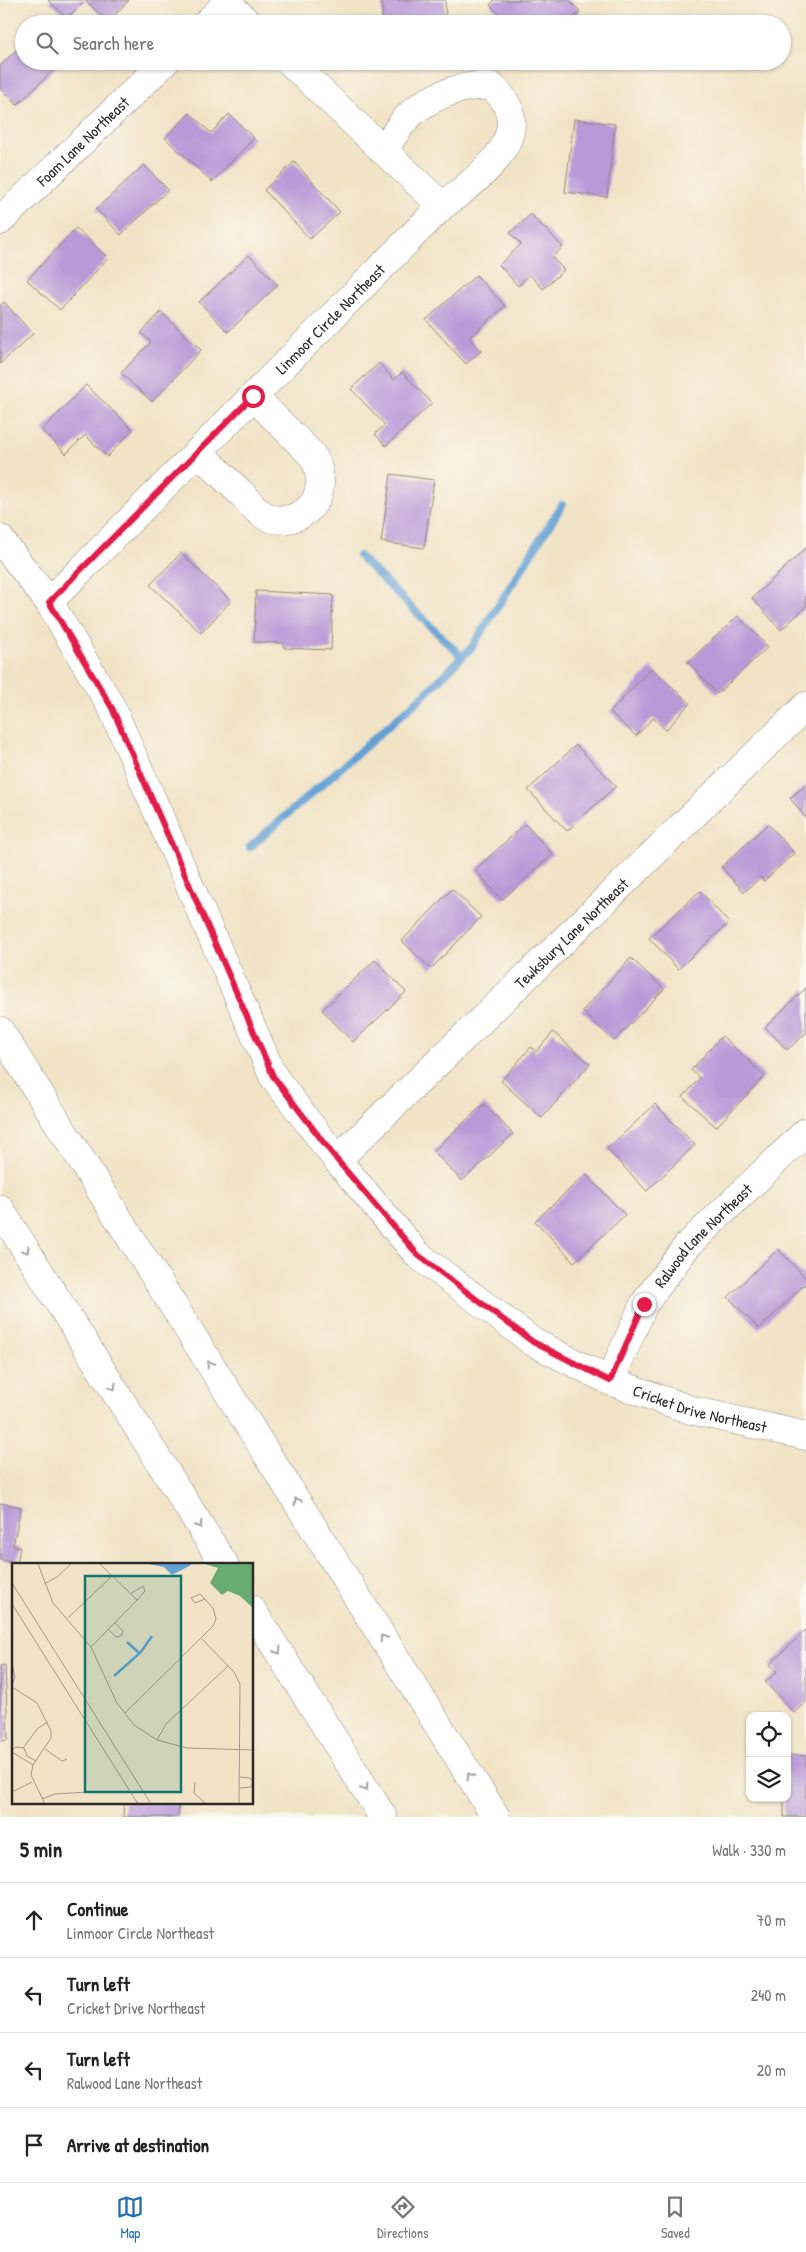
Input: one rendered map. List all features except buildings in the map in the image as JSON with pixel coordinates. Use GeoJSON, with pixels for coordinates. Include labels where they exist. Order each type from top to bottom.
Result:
{"type":"FeatureCollection","features":[{"type":"Feature","properties":{"kind":"main road"},"geometry":{"type":"LineString","coordinates":[[214,15],[226,2],[240,15]]}},
{"type":"Feature","properties":{"kind":"main road","name":"Foam Lane Northeast"},"geometry":{"type":"LineString","coordinates":[[0,221],[157,70]]}},
{"type":"Feature","properties":{"kind":"main road"},"geometry":{"type":"LineString","coordinates":[[298,70],[442,206]]}},
{"type":"Feature","properties":{"kind":"main road","name":"Linmoor Circle Northeast"},"geometry":{"type":"LineString","coordinates":[[49,602],[442,206],[475,181],[502,151],[511,133],[511,114],[504,100],[491,86],[478,85],[447,93],[423,104],[404,121],[383,151]]}},
{"type":"Feature","properties":{"kind":"main road"},"geometry":{"type":"LineString","coordinates":[[198,452],[262,514],[278,520],[291,520],[306,510],[316,499],[320,484],[319,466],[312,455],[253,396]]}},
{"type":"Feature","properties":{"kind":"main road","name":"Cricket Drive Northeast"},"geometry":{"type":"LineString","coordinates":[[0,539],[49,602],[112,708],[273,1076],[337,1160],[418,1255],[533,1342],[610,1381],[690,1410],[806,1436]]}},
{"type":"Feature","properties":{"kind":"main road","name":"Tewksbury Lane Northeast"},"geometry":{"type":"LineString","coordinates":[[337,1160],[806,706]]}},
{"type":"Feature","properties":{"kind":"main road"},"geometry":{"type":"LineString","coordinates":[[0,1031],[496,1817]]}},
{"type":"Feature","properties":{"kind":"main road","name":"Ralwood Lane Northeast"},"geometry":{"type":"LineString","coordinates":[[610,1381],[644,1304],[686,1246],[806,1132]]}},
{"type":"Feature","properties":{"kind":"main road"},"geometry":{"type":"LineString","coordinates":[[0,1209],[223,1563]]}},
{"type":"Feature","properties":{"kind":"main road"},"geometry":{"type":"LineString","coordinates":[[254,1613],[383,1817]]}},
{"type":"Feature","properties":{"kind":"waterway"},"geometry":{"type":"LineString","coordinates":[[250,847],[423,696],[472,647],[562,505]]}},
{"type":"Feature","properties":{"kind":"waterway"},"geometry":{"type":"LineString","coordinates":[[359,556],[462,657]]}},
{"type":"Feature","properties":{"kind":"route"},"geometry":{"type":"LineString","coordinates":[[253,396],[49,602],[112,708],[273,1076],[337,1160],[418,1255],[533,1342],[610,1381],[644,1304]]}}]}
